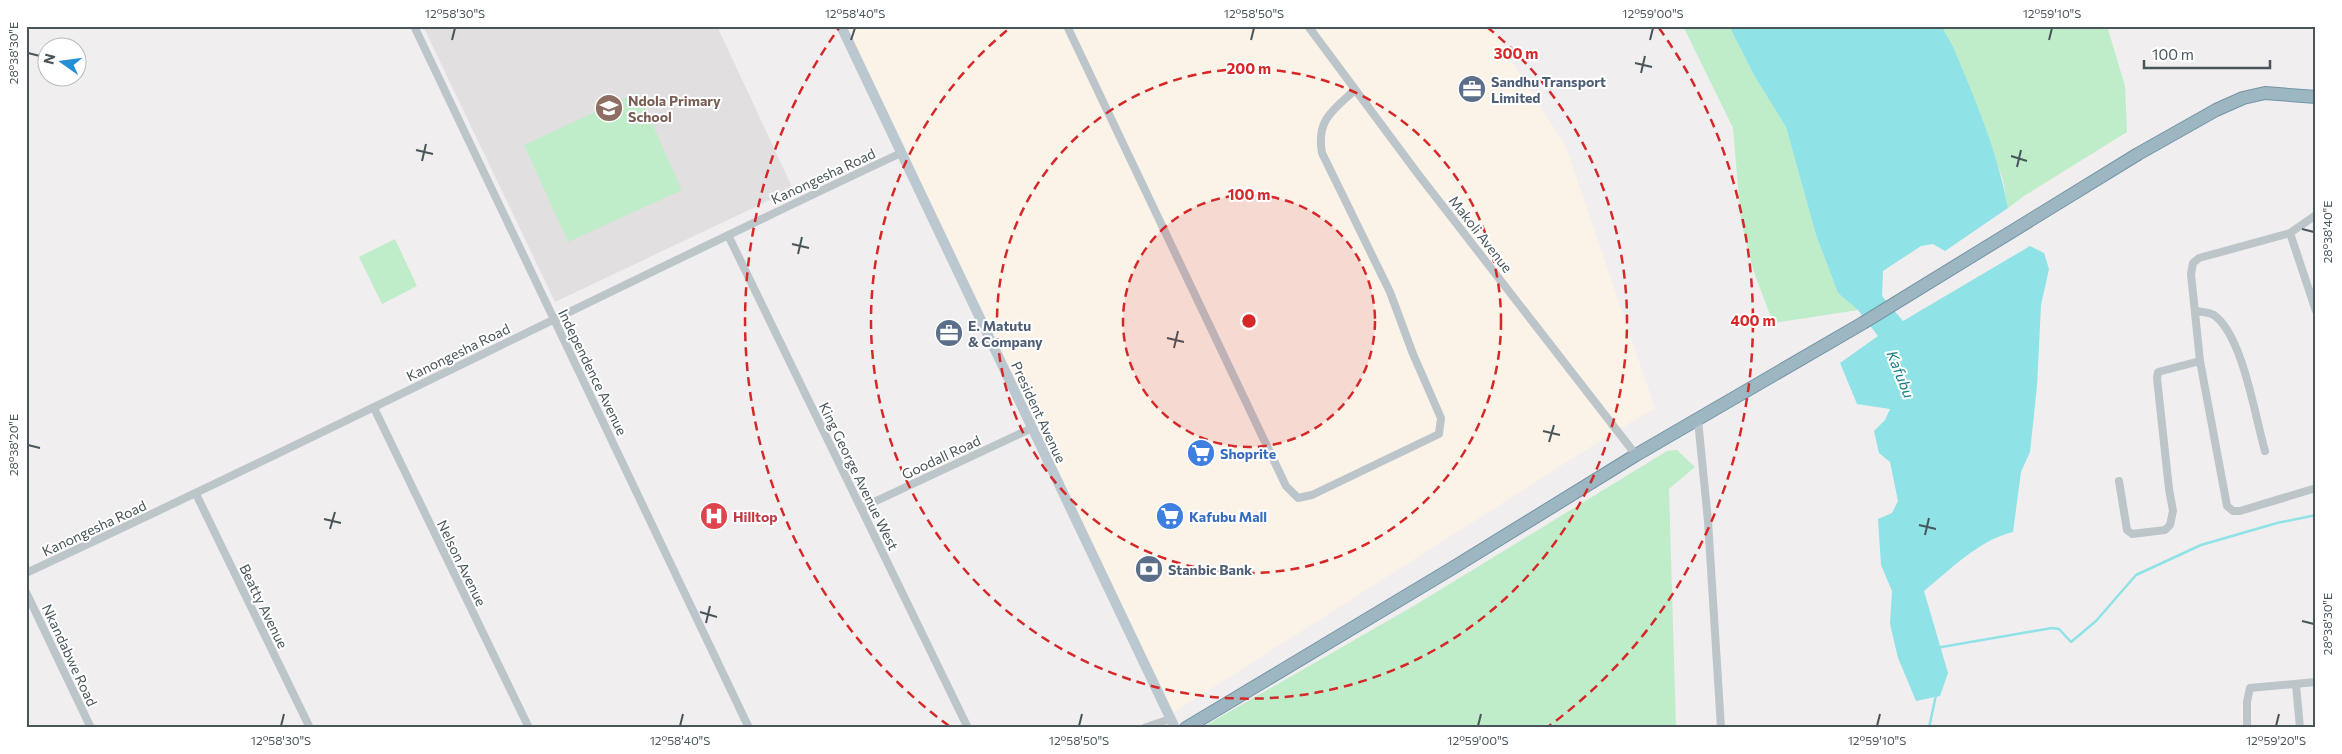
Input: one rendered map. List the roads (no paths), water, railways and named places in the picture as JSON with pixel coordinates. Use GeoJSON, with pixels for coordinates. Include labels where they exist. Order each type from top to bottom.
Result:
{"type":"FeatureCollection","features":[{"type":"Feature","properties":{"kind":"highway"},"geometry":{"type":"LineString","coordinates":[[1186,728],[1451,570],[1636,455],[1863,323],[2138,154],[2216,110],[2243,98],[2265,93],[2316,97]]}},
{"type":"Feature","properties":{"kind":"main road","name":"President Avenue"},"geometry":{"type":"LineString","coordinates":[[840,26],[1172,723]]}},
{"type":"Feature","properties":{"kind":"street","name":"Independence Avenue"},"geometry":{"type":"LineString","coordinates":[[414,26],[749,728]]}},
{"type":"Feature","properties":{"kind":"street"},"geometry":{"type":"LineString","coordinates":[[1067,26],[1286,486],[1298,498],[1312,495],[1439,434],[1442,426],[1441,418],[1413,354],[1390,292],[1322,153],[1320,132],[1324,122],[1330,112],[1355,90]]}},
{"type":"Feature","properties":{"kind":"street","name":"Makoli Avenue"},"geometry":{"type":"LineString","coordinates":[[1308,26],[1355,90],[1636,455]]}},
{"type":"Feature","properties":{"kind":"street","name":"Kanongesha Road"},"geometry":{"type":"LineString","coordinates":[[26,573],[196,494],[554,319],[901,153]]}},
{"type":"Feature","properties":{"kind":"street"},"geometry":{"type":"LineString","coordinates":[[2316,214],[2290,233],[2207,256],[2193,263],[2191,274],[2200,361],[2227,506],[2233,511],[2240,511],[2316,488]]}},
{"type":"Feature","properties":{"kind":"street"},"geometry":{"type":"LineString","coordinates":[[2290,233],[2316,311]]}},
{"type":"Feature","properties":{"kind":"street","name":"King George Avenue West"},"geometry":{"type":"LineString","coordinates":[[728,235],[968,728]]}},
{"type":"Feature","properties":{"kind":"street"},"geometry":{"type":"LineString","coordinates":[[2196,311],[2212,314],[2220,320],[2237,351],[2246,373],[2265,451]]}},
{"type":"Feature","properties":{"kind":"street"},"geometry":{"type":"LineString","coordinates":[[2119,481],[2127,530],[2132,534],[2165,530],[2170,525],[2173,511],[2157,378],[2158,372],[2200,361]]}},
{"type":"Feature","properties":{"kind":"street","name":"Nelson Avenue"},"geometry":{"type":"LineString","coordinates":[[374,408],[529,728]]}},
{"type":"Feature","properties":{"kind":"street"},"geometry":{"type":"LineString","coordinates":[[1698,420],[1708,521],[1722,728]]}},
{"type":"Feature","properties":{"kind":"street","name":"Goodall Road"},"geometry":{"type":"LineString","coordinates":[[861,508],[1032,428]]}},
{"type":"Feature","properties":{"kind":"street","name":"Beatty Avenue"},"geometry":{"type":"LineString","coordinates":[[196,494],[310,728]]}},
{"type":"Feature","properties":{"kind":"street","name":"Nkandabwe Road"},"geometry":{"type":"LineString","coordinates":[[26,592],[91,728]]}},
{"type":"Feature","properties":{"kind":"street"},"geometry":{"type":"LineString","coordinates":[[2248,728],[2247,702],[2250,688],[2296,686],[2316,682]]}},
{"type":"Feature","properties":{"kind":"street"},"geometry":{"type":"LineString","coordinates":[[2296,686],[2300,728]]}},
{"type":"Feature","properties":{"kind":"street"},"geometry":{"type":"LineString","coordinates":[[1144,728],[1172,723]]}},
{"type":"Feature","properties":{"kind":"water"},"geometry":{"type":"Polygon","coordinates":[[[1729,26],[1942,26],[1953,47],[1985,126],[2004,187],[2008,208],[1945,251],[1933,244],[1921,246],[1883,271],[1882,296],[1903,321],[2030,246],[2044,253],[2049,269],[2041,305],[2037,386],[2030,452],[2021,472],[2013,532],[1977,548],[1924,591],[1948,673],[1940,696],[1916,701],[1898,658],[1890,624],[1892,591],[1881,565],[1878,519],[1892,513],[1898,501],[1890,462],[1879,453],[1874,431],[1885,420],[1890,409],[1857,404],[1840,363],[1878,336],[1858,310],[1838,293],[1816,235],[1786,127],[1755,77],[1729,26]]]}},
{"type":"Feature","properties":{"kind":"waterway"},"geometry":{"type":"LineString","coordinates":[[1936,648],[2052,628],[2059,629],[2071,642],[2096,621],[2136,575],[2201,545],[2277,523],[2316,515]]}},
{"type":"Feature","properties":{"kind":"waterway","name":"Kafubu"},"geometry":{"type":"LineString","coordinates":[[1929,728],[1936,695]]}},
{"type":"Feature","properties":{"kind":"place","name":"Sandhu Transport Limited"},"geometry":{"type":"Point","coordinates":[1472,89]}},
{"type":"Feature","properties":{"kind":"place","name":"Ndola Primary School"},"geometry":{"type":"Point","coordinates":[609,108]}},
{"type":"Feature","properties":{"kind":"place","name":"E. Matutu & Company"},"geometry":{"type":"Point","coordinates":[949,333]}},
{"type":"Feature","properties":{"kind":"place","name":"Shoprite"},"geometry":{"type":"Point","coordinates":[1201,453]}},
{"type":"Feature","properties":{"kind":"place","name":"Hilltop"},"geometry":{"type":"Point","coordinates":[714,516]}},
{"type":"Feature","properties":{"kind":"place","name":"Kafubu Mall"},"geometry":{"type":"Point","coordinates":[1170,516]}},
{"type":"Feature","properties":{"kind":"place","name":"Stanbic Bank"},"geometry":{"type":"Point","coordinates":[1149,569]}}]}
